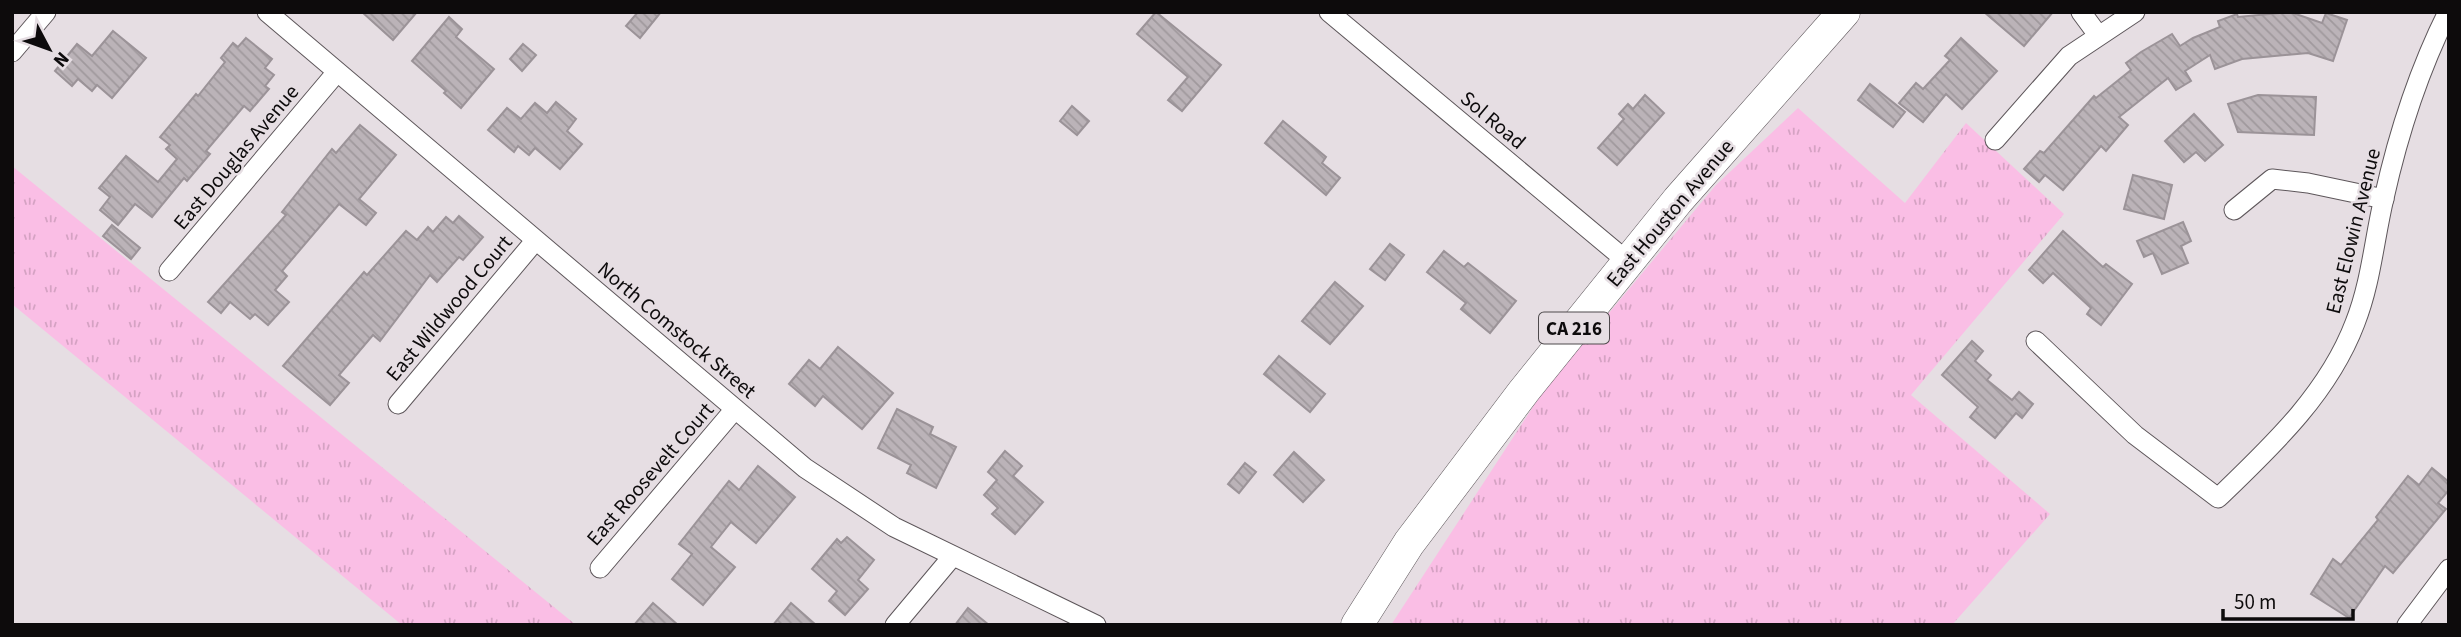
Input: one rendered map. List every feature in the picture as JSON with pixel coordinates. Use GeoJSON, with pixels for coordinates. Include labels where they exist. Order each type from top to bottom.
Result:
{"type":"FeatureCollection","features":[{"type":"Feature","properties":{"kind":"main road","name":"East Houston Avenue"},"geometry":{"type":"LineString","coordinates":[[1357,625],[1397,560],[1466,466],[1628,262],[1678,200],[1844,12]]}},
{"type":"Feature","properties":{"kind":"street"},"geometry":{"type":"LineString","coordinates":[[12,52],[47,12]]}},
{"type":"Feature","properties":{"kind":"street","name":"North Comstock Street"},"geometry":{"type":"LineString","coordinates":[[267,12],[805,468],[894,527],[1096,625]]}},
{"type":"Feature","properties":{"kind":"street","name":"Sol Road"},"geometry":{"type":"LineString","coordinates":[[1329,12],[1628,262]]}},
{"type":"Feature","properties":{"kind":"street"},"geometry":{"type":"LineString","coordinates":[[2081,12],[2098,35]]}},
{"type":"Feature","properties":{"kind":"street"},"geometry":{"type":"LineString","coordinates":[[1995,140],[2069,57],[2135,12]]}},
{"type":"Feature","properties":{"kind":"street","name":"East Elowin Avenue"},"geometry":{"type":"LineString","coordinates":[[2036,341],[2135,435],[2218,498],[2269,449],[2301,412],[2334,367],[2355,324],[2365,293],[2384,199],[2408,109],[2443,16]]}},
{"type":"Feature","properties":{"kind":"street","name":"East Douglas Avenue"},"geometry":{"type":"LineString","coordinates":[[169,271],[337,72]]}},
{"type":"Feature","properties":{"kind":"street"},"geometry":{"type":"LineString","coordinates":[[2234,210],[2272,179],[2308,183],[2384,199]]}},
{"type":"Feature","properties":{"kind":"street","name":"East Wildwood Court"},"geometry":{"type":"LineString","coordinates":[[398,404],[535,241]]}},
{"type":"Feature","properties":{"kind":"street","name":"East Roosevelt Court"},"geometry":{"type":"LineString","coordinates":[[600,568],[736,410]]}},
{"type":"Feature","properties":{"kind":"street"},"geometry":{"type":"LineString","coordinates":[[895,625],[952,557]]}},
{"type":"Feature","properties":{"kind":"street"},"geometry":{"type":"LineString","coordinates":[[2407,625],[2449,569]]}},
{"type":"Feature","properties":{"kind":"green space"},"geometry":{"type":"Polygon","coordinates":[[[1798,108],[1905,203],[1966,123],[2064,214],[1911,395],[2050,514],[1952,625],[1391,625],[1542,393],[1716,185],[1798,108]]]}},
{"type":"Feature","properties":{"kind":"green space"},"geometry":{"type":"Polygon","coordinates":[[[12,166],[576,625],[402,625],[12,304],[12,166]]]}},
{"type":"Feature","properties":{"kind":"building"},"geometry":{"type":"Polygon","coordinates":[[[362,12],[417,12],[393,40],[362,12]]]}},
{"type":"Feature","properties":{"kind":"building"},"geometry":{"type":"Polygon","coordinates":[[[638,12],[661,12],[640,38],[626,26],[638,12]]]}},
{"type":"Feature","properties":{"kind":"building"},"geometry":{"type":"Polygon","coordinates":[[[1156,12],[1221,65],[1182,111],[1168,100],[1188,77],[1137,34],[1156,12]]]}},
{"type":"Feature","properties":{"kind":"building"},"geometry":{"type":"Polygon","coordinates":[[[1984,12],[2053,12],[2024,46],[1984,12]]]}},
{"type":"Feature","properties":{"kind":"building"},"geometry":{"type":"Polygon","coordinates":[[[2290,12],[2322,23],[2326,13],[2347,20],[2333,61],[2308,53],[2242,59],[2215,69],[2210,55],[2185,71],[2191,81],[2176,90],[2168,78],[2119,117],[2128,125],[2106,151],[2101,146],[2063,190],[2045,175],[2039,182],[2024,169],[2040,151],[2044,153],[2094,96],[2096,98],[2131,70],[2126,63],[2141,52],[2172,34],[2180,46],[2220,27],[2218,21],[2237,14],[2238,17],[2290,12]]]}},
{"type":"Feature","properties":{"kind":"building"},"geometry":{"type":"Polygon","coordinates":[[[449,17],[462,29],[456,37],[494,69],[461,108],[412,61],[449,17]]]}},
{"type":"Feature","properties":{"kind":"building"},"geometry":{"type":"Polygon","coordinates":[[[113,31],[146,58],[112,98],[97,85],[92,91],[78,79],[72,86],[55,71],[77,44],[92,56],[113,31]]]}},
{"type":"Feature","properties":{"kind":"building"},"geometry":{"type":"Polygon","coordinates":[[[246,38],[272,59],[265,68],[274,75],[265,86],[269,89],[250,111],[244,106],[206,151],[210,154],[187,181],[184,178],[152,217],[135,204],[118,225],[100,210],[110,197],[99,188],[126,156],[158,182],[177,159],[166,149],[170,145],[160,137],[225,62],[221,58],[233,43],[238,47],[246,38]]]}},
{"type":"Feature","properties":{"kind":"building"},"geometry":{"type":"Polygon","coordinates":[[[1961,38],[1997,71],[1962,109],[1946,94],[1923,122],[1899,103],[1916,83],[1923,89],[1950,60],[1945,56],[1961,38]]]}},
{"type":"Feature","properties":{"kind":"building"},"geometry":{"type":"Polygon","coordinates":[[[523,44],[536,55],[522,71],[510,59],[523,44]]]}},
{"type":"Feature","properties":{"kind":"building"},"geometry":{"type":"Polygon","coordinates":[[[1870,84],[1905,112],[1893,127],[1858,100],[1870,84]]]}},
{"type":"Feature","properties":{"kind":"building"},"geometry":{"type":"Polygon","coordinates":[[[1645,95],[1664,113],[1617,165],[1598,148],[1624,119],[1619,114],[1628,104],[1633,109],[1645,95]]]}},
{"type":"Feature","properties":{"kind":"building"},"geometry":{"type":"Polygon","coordinates":[[[2258,95],[2316,97],[2314,135],[2238,132],[2228,104],[2258,95]]]}},
{"type":"Feature","properties":{"kind":"building"},"geometry":{"type":"Polygon","coordinates":[[[556,102],[576,119],[567,131],[582,144],[560,169],[535,148],[529,155],[518,146],[514,152],[488,130],[507,108],[521,119],[535,103],[547,113],[556,102]]]}},
{"type":"Feature","properties":{"kind":"building"},"geometry":{"type":"Polygon","coordinates":[[[1072,106],[1089,121],[1077,135],[1060,121],[1072,106]]]}},
{"type":"Feature","properties":{"kind":"building"},"geometry":{"type":"Polygon","coordinates":[[[2194,114],[2223,145],[2205,161],[2196,152],[2184,162],[2165,141],[2194,114]]]}},
{"type":"Feature","properties":{"kind":"building"},"geometry":{"type":"Polygon","coordinates":[[[1283,121],[1326,157],[1322,163],[1340,178],[1326,195],[1265,143],[1283,121]]]}},
{"type":"Feature","properties":{"kind":"building"},"geometry":{"type":"Polygon","coordinates":[[[360,125],[396,155],[359,199],[376,213],[366,225],[339,204],[282,271],[287,276],[275,290],[289,302],[268,325],[255,314],[250,319],[230,302],[221,313],[208,302],[286,215],[282,212],[332,149],[336,153],[360,125]]]}},
{"type":"Feature","properties":{"kind":"building"},"geometry":{"type":"Polygon","coordinates":[[[2133,175],[2172,185],[2164,219],[2124,209],[2133,175]]]}},
{"type":"Feature","properties":{"kind":"building"},"geometry":{"type":"Polygon","coordinates":[[[459,216],[483,237],[463,260],[459,257],[437,282],[430,275],[380,341],[373,335],[339,375],[349,383],[330,405],[283,366],[364,272],[367,275],[406,231],[417,240],[428,227],[433,232],[446,217],[453,223],[459,216]]]}},
{"type":"Feature","properties":{"kind":"building"},"geometry":{"type":"Polygon","coordinates":[[[2183,222],[2191,241],[2181,246],[2188,263],[2162,274],[2153,253],[2144,257],[2137,241],[2183,222]]]}},
{"type":"Feature","properties":{"kind":"building"},"geometry":{"type":"Polygon","coordinates":[[[112,225],[140,248],[131,259],[103,236],[112,225]]]}},
{"type":"Feature","properties":{"kind":"building"},"geometry":{"type":"Polygon","coordinates":[[[2063,231],[2103,267],[2106,264],[2132,284],[2101,325],[2087,314],[2091,308],[2053,273],[2043,283],[2029,270],[2063,231]]]}},
{"type":"Feature","properties":{"kind":"building"},"geometry":{"type":"Polygon","coordinates":[[[1390,244],[1404,255],[1385,280],[1370,269],[1390,244]]]}},
{"type":"Feature","properties":{"kind":"building"},"geometry":{"type":"Polygon","coordinates":[[[1444,251],[1464,267],[1468,263],[1516,301],[1490,333],[1461,309],[1466,303],[1427,272],[1444,251]]]}},
{"type":"Feature","properties":{"kind":"building"},"geometry":{"type":"Polygon","coordinates":[[[1335,282],[1363,306],[1330,344],[1302,321],[1335,282]]]}},
{"type":"Feature","properties":{"kind":"building"},"geometry":{"type":"Polygon","coordinates":[[[1972,341],[1983,351],[1975,361],[1991,375],[1987,380],[2012,400],[2019,392],[2033,404],[2022,418],[2016,413],[1995,438],[1970,417],[1978,407],[1942,375],[1972,341]]]}},
{"type":"Feature","properties":{"kind":"building"},"geometry":{"type":"Polygon","coordinates":[[[838,347],[893,393],[862,429],[823,396],[815,406],[789,384],[809,360],[820,369],[838,347]]]}},
{"type":"Feature","properties":{"kind":"building"},"geometry":{"type":"Polygon","coordinates":[[[1279,356],[1325,394],[1310,412],[1264,374],[1279,356]]]}},
{"type":"Feature","properties":{"kind":"building"},"geometry":{"type":"Polygon","coordinates":[[[897,409],[933,427],[930,434],[956,447],[936,488],[907,473],[911,465],[878,448],[897,409]]]}},
{"type":"Feature","properties":{"kind":"building"},"geometry":{"type":"Polygon","coordinates":[[[1005,451],[1022,466],[1013,476],[1043,502],[1015,534],[992,514],[998,508],[984,495],[997,480],[988,472],[1005,451]]]}},
{"type":"Feature","properties":{"kind":"building"},"geometry":{"type":"Polygon","coordinates":[[[1294,452],[1324,480],[1303,502],[1274,475],[1294,452]]]}},
{"type":"Feature","properties":{"kind":"building"},"geometry":{"type":"Polygon","coordinates":[[[1245,463],[1256,472],[1239,493],[1228,484],[1245,463]]]}},
{"type":"Feature","properties":{"kind":"building"},"geometry":{"type":"Polygon","coordinates":[[[758,466],[795,497],[756,543],[731,522],[711,547],[735,567],[703,605],[672,579],[692,554],[679,544],[729,481],[739,490],[758,466]]]}},
{"type":"Feature","properties":{"kind":"building"},"geometry":{"type":"Polygon","coordinates":[[[2432,468],[2449,482],[2449,490],[2438,503],[2446,509],[2393,573],[2385,566],[2349,618],[2311,594],[2333,559],[2341,565],[2378,520],[2376,517],[2408,476],[2419,485],[2432,468]]]}},
{"type":"Feature","properties":{"kind":"building"},"geometry":{"type":"Polygon","coordinates":[[[847,537],[874,560],[858,580],[868,589],[845,615],[829,601],[837,591],[812,569],[837,539],[841,543],[847,537]]]}},
{"type":"Feature","properties":{"kind":"building"},"geometry":{"type":"Polygon","coordinates":[[[653,603],[678,625],[634,625],[653,603]]]}},
{"type":"Feature","properties":{"kind":"building"},"geometry":{"type":"Polygon","coordinates":[[[791,603],[816,625],[773,625],[791,603]]]}},
{"type":"Feature","properties":{"kind":"building"},"geometry":{"type":"Polygon","coordinates":[[[968,608],[989,625],[955,625],[968,608]]]}}]}
